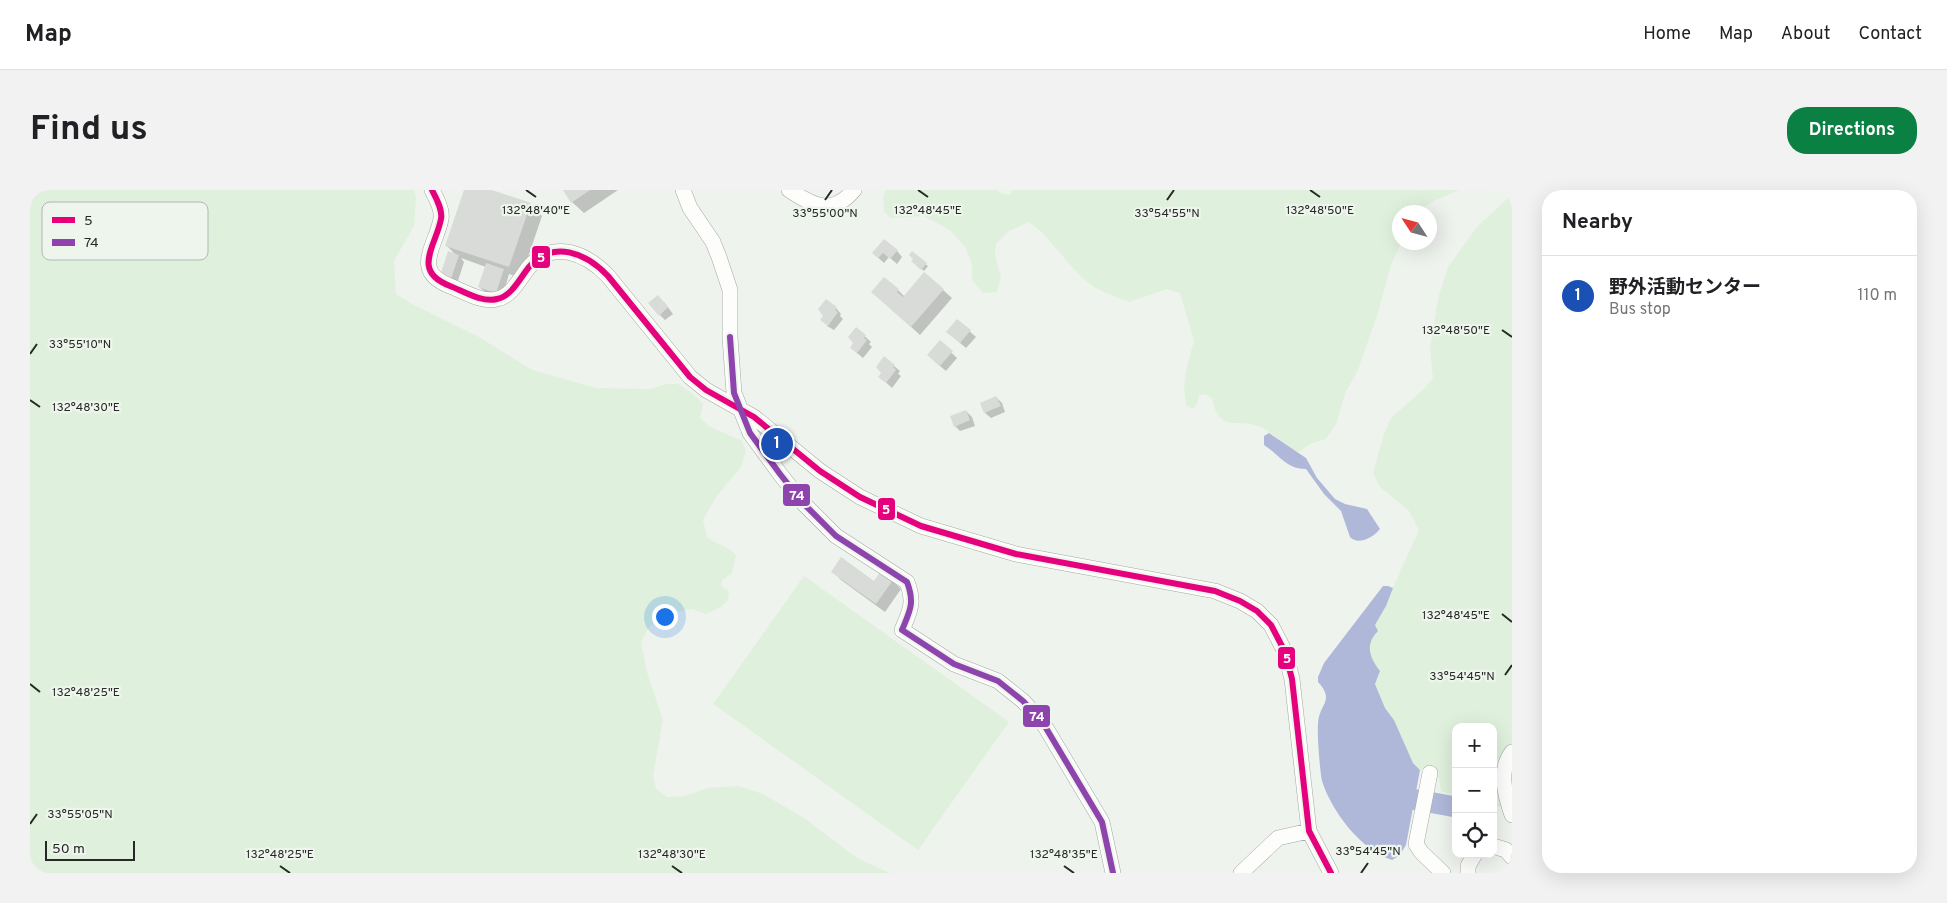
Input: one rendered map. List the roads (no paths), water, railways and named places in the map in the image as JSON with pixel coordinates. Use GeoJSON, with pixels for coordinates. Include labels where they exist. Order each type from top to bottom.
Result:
{"type":"FeatureCollection","features":[{"type":"Feature","properties":{"kind":"street"},"geometry":{"type":"LineString","coordinates":[[432,190],[441,218],[429,254],[428,266],[434,276],[441,282],[486,300],[497,299],[506,295],[530,266],[542,256],[559,251],[579,256],[597,265],[690,376],[706,390],[754,417],[820,471],[860,497],[921,526],[1016,554],[1215,591],[1240,600],[1257,611],[1271,625],[1285,652],[1292,678],[1309,831],[1331,873]]}},
{"type":"Feature","properties":{"kind":"street"},"geometry":{"type":"LineString","coordinates":[[683,190],[690,208],[720,257],[730,290],[730,337],[734,393],[750,433],[803,503],[836,536],[907,582],[912,595],[911,608],[902,630],[954,664],[998,680],[1023,701],[1043,723],[1102,822],[1113,873]]}},
{"type":"Feature","properties":{"kind":"street"},"geometry":{"type":"LineString","coordinates":[[789,190],[823,207],[836,205],[848,197],[854,190]]}},
{"type":"Feature","properties":{"kind":"street"},"geometry":{"type":"LineString","coordinates":[[1512,752],[1505,768],[1504,783],[1505,797],[1512,815]]}},
{"type":"Feature","properties":{"kind":"street"},"geometry":{"type":"LineString","coordinates":[[1430,773],[1416,844],[1421,852],[1443,873]]}},
{"type":"Feature","properties":{"kind":"street"},"geometry":{"type":"LineString","coordinates":[[1242,873],[1278,838],[1309,831]]}},
{"type":"Feature","properties":{"kind":"street"},"geometry":{"type":"LineString","coordinates":[[1497,847],[1506,850],[1512,857]]}},
{"type":"Feature","properties":{"kind":"street"},"geometry":{"type":"LineString","coordinates":[[1468,873],[1468,866],[1473,858]]}},
{"type":"Feature","properties":{"kind":"water"},"geometry":{"type":"Polygon","coordinates":[[[1269,433],[1306,458],[1317,478],[1335,499],[1345,504],[1367,509],[1380,529],[1366,539],[1361,541],[1353,540],[1350,537],[1341,511],[1324,494],[1306,469],[1293,467],[1264,445],[1264,436],[1269,433]]]}},
{"type":"Feature","properties":{"kind":"water"},"geometry":{"type":"Polygon","coordinates":[[[1383,586],[1393,588],[1386,606],[1375,625],[1378,631],[1370,646],[1373,661],[1380,671],[1375,684],[1385,708],[1394,720],[1413,763],[1420,770],[1406,845],[1399,856],[1392,860],[1369,848],[1340,817],[1322,781],[1318,736],[1319,718],[1326,699],[1326,694],[1318,682],[1318,677],[1324,663],[1383,586]]]}},
{"type":"Feature","properties":{"kind":"waterway"},"geometry":{"type":"LineString","coordinates":[[1388,789],[1395,796],[1452,806]]}},
{"type":"Feature","properties":{"kind":"place","name":"野外活動センター"},"geometry":{"type":"Point","coordinates":[777,444]}}]}
